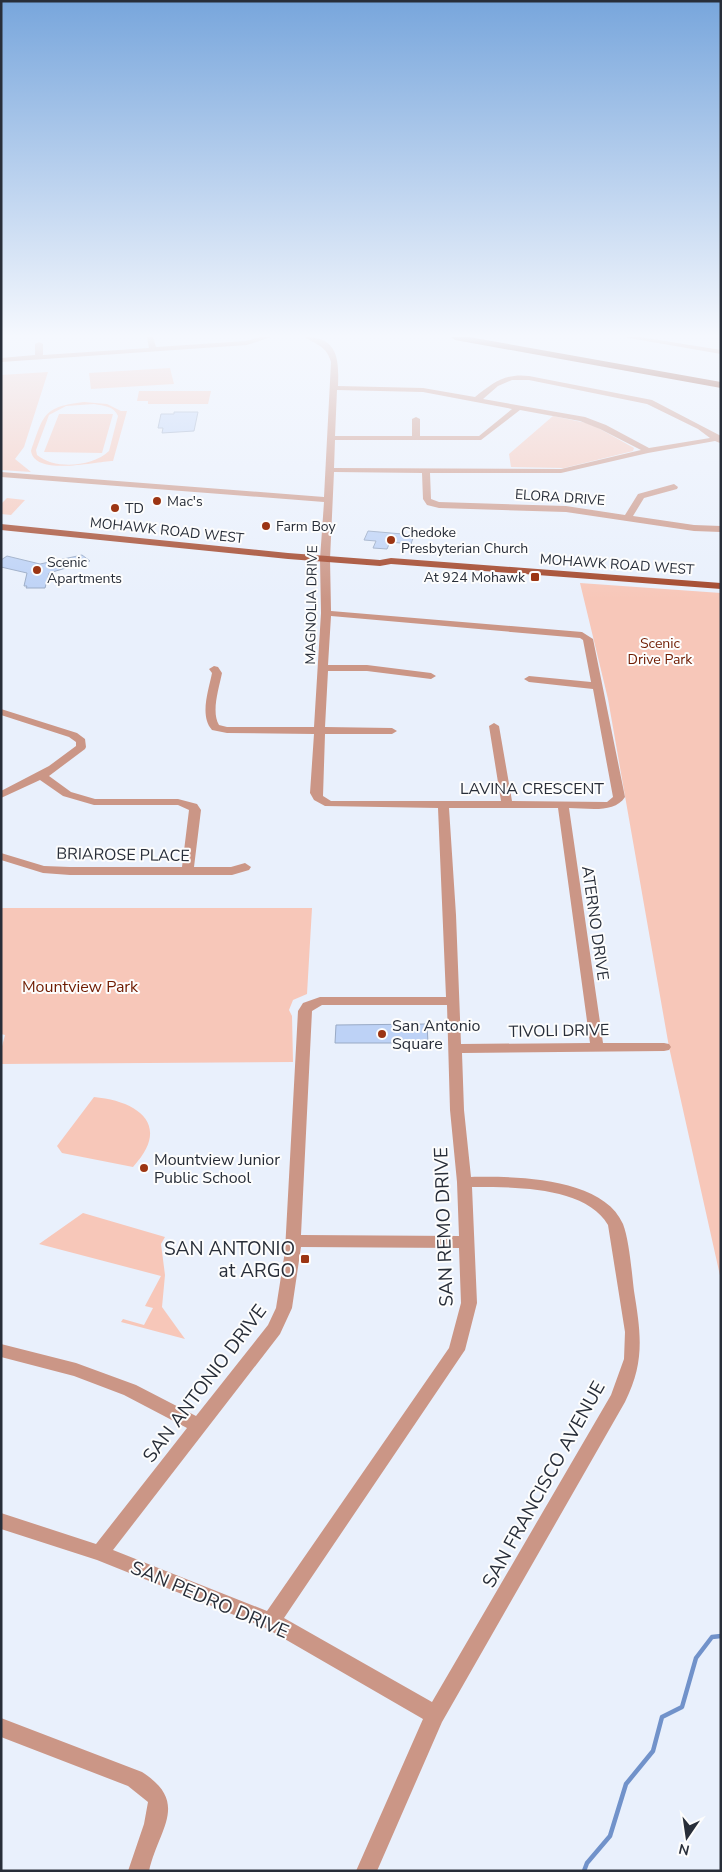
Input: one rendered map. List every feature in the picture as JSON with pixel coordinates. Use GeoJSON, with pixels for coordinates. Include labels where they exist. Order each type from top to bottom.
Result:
{"type":"FeatureCollection","features":[{"type":"Feature","properties":{"kind":"main road","name":"MOHAWK ROAD WEST"},"geometry":{"type":"LineString","coordinates":[[1,522],[380,563],[391,561],[721,586]]}},
{"type":"Feature","properties":{"kind":"main road","name":"MOHAWK ROAD WEST"},"geometry":{"type":"LineString","coordinates":[[1,527],[325,556]]}},
{"type":"Feature","properties":{"kind":"main road"},"geometry":{"type":"LineString","coordinates":[[97,537],[116,534]]}},
{"type":"Feature","properties":{"kind":"street","name":"MAGNOLIA DRIVE"},"geometry":{"type":"LineString","coordinates":[[318,798],[316,793],[326,613],[325,556],[332,424]]}},
{"type":"Feature","properties":{"kind":"street"},"geometry":{"type":"LineString","coordinates":[[416,424],[416,438]]}},
{"type":"Feature","properties":{"kind":"street"},"geometry":{"type":"LineString","coordinates":[[332,438],[481,438],[498,424]]}},
{"type":"Feature","properties":{"kind":"street"},"geometry":{"type":"LineString","coordinates":[[599,424],[648,451]]}},
{"type":"Feature","properties":{"kind":"street"},"geometry":{"type":"LineString","coordinates":[[696,424],[720,439]]}},
{"type":"Feature","properties":{"kind":"street"},"geometry":{"type":"LineString","coordinates":[[331,470],[561,470],[585,467],[648,451],[720,439]]}},
{"type":"Feature","properties":{"kind":"street","name":"ELORA DRIVE"},"geometry":{"type":"LineString","coordinates":[[426,470],[427,499],[430,503],[439,505],[566,509],[701,529],[721,529]]}},
{"type":"Feature","properties":{"kind":"street"},"geometry":{"type":"LineString","coordinates":[[1,474],[328,500]]}},
{"type":"Feature","properties":{"kind":"street"},"geometry":{"type":"LineString","coordinates":[[628,518],[642,496],[674,487]]}},
{"type":"Feature","properties":{"kind":"street","name":"LAVINA CRESCENT"},"geometry":{"type":"LineString","coordinates":[[318,798],[329,804],[610,805],[616,802],[619,797],[588,639],[582,635],[326,613]]}},
{"type":"Feature","properties":{"kind":"street"},"geometry":{"type":"LineString","coordinates":[[323,668],[367,668],[431,676]]}},
{"type":"Feature","properties":{"kind":"street"},"geometry":{"type":"LineString","coordinates":[[214,669],[217,673],[210,716],[213,725],[217,728],[227,730],[392,731]]}},
{"type":"Feature","properties":{"kind":"street"},"geometry":{"type":"LineString","coordinates":[[529,679],[596,686]]}},
{"type":"Feature","properties":{"kind":"street"},"geometry":{"type":"LineString","coordinates":[[1,712],[72,735],[81,741],[82,747],[71,757],[42,776],[1,794]]}},
{"type":"Feature","properties":{"kind":"street"},"geometry":{"type":"LineString","coordinates":[[494,726],[506,804]]}},
{"type":"Feature","properties":{"kind":"street"},"geometry":{"type":"LineString","coordinates":[[42,776],[67,794],[94,802],[178,802],[193,806],[195,810],[188,871]]}},
{"type":"Feature","properties":{"kind":"street","name":"SAN REMO DRIVE"},"geometry":{"type":"LineString","coordinates":[[271,1621],[457,1350],[469,1303],[464,1182],[457,1110],[450,916],[442,804]]}},
{"type":"Feature","properties":{"kind":"street","name":"ATERNO DRIVE"},"geometry":{"type":"LineString","coordinates":[[563,804],[597,1047]]}},
{"type":"Feature","properties":{"kind":"street","name":"BRIAROSE PLACE"},"geometry":{"type":"LineString","coordinates":[[1,856],[43,869],[70,871],[232,870],[245,867]]}},
{"type":"Feature","properties":{"kind":"street","name":"SAN ANTONIO DRIVE"},"geometry":{"type":"LineString","coordinates":[[100,1553],[274,1329],[284,1308],[294,1242],[305,1011],[308,1006],[320,1002],[453,1000]]}},
{"type":"Feature","properties":{"kind":"street","name":"TIVOLI DRIVE"},"geometry":{"type":"LineString","coordinates":[[455,1049],[664,1047]]}},
{"type":"Feature","properties":{"kind":"street","name":"SAN FRANCISCO AVENUE"},"geometry":{"type":"LineString","coordinates":[[366,1871],[435,1715],[619,1397],[632,1359],[632,1317],[616,1225],[609,1212],[571,1191],[552,1186],[530,1182],[464,1182]]}},
{"type":"Feature","properties":{"kind":"street"},"geometry":{"type":"LineString","coordinates":[[294,1242],[467,1242]]}},
{"type":"Feature","properties":{"kind":"street"},"geometry":{"type":"LineString","coordinates":[[1,1350],[76,1370],[122,1387],[199,1426]]}},
{"type":"Feature","properties":{"kind":"street","name":"SAN PEDRO DRIVE"},"geometry":{"type":"LineString","coordinates":[[1,1521],[100,1553],[271,1621],[435,1715]]}},
{"type":"Feature","properties":{"kind":"street"},"geometry":{"type":"LineString","coordinates":[[1,1727],[136,1779],[149,1788],[158,1801],[158,1811],[140,1858],[138,1871]]}},
{"type":"Feature","properties":{"kind":"green space"},"geometry":{"type":"Polygon","coordinates":[[[1,424],[31,424],[24,447],[15,459],[31,472],[1,470],[1,424]]]}},
{"type":"Feature","properties":{"kind":"green space"},"geometry":{"type":"Polygon","coordinates":[[[41,424],[46,424],[36,450],[37,455],[53,463],[73,465],[93,460],[109,451],[116,424],[123,424],[113,461],[68,466],[43,464],[35,459],[31,451],[41,424]]]}},
{"type":"Feature","properties":{"kind":"green space"},"geometry":{"type":"Polygon","coordinates":[[[55,424],[110,424],[102,453],[44,452],[55,424]]]}},
{"type":"Feature","properties":{"kind":"green space"},"geometry":{"type":"Polygon","coordinates":[[[543,424],[592,424],[634,448],[633,451],[564,468],[511,467],[509,454],[543,424]]]}},
{"type":"Feature","properties":{"kind":"green space"},"geometry":{"type":"Polygon","coordinates":[[[7,498],[25,500],[11,515],[1,514],[1,504],[7,498]]]}},
{"type":"Feature","properties":{"kind":"green space","name":"Scenic Drive Park"},"geometry":{"type":"Polygon","coordinates":[[[580,583],[721,593],[721,1280],[669,1047],[608,699],[580,583]]]}},
{"type":"Feature","properties":{"kind":"green space","name":"Mountview Park"},"geometry":{"type":"Polygon","coordinates":[[[1,908],[312,908],[307,994],[293,1000],[289,1010],[292,1016],[293,1062],[1,1064],[1,1050],[5,1035],[1,1034],[1,908]]]}},
{"type":"Feature","properties":{"kind":"green space"},"geometry":{"type":"Polygon","coordinates":[[[94,1097],[110,1099],[124,1104],[136,1110],[145,1118],[149,1127],[150,1139],[144,1152],[133,1167],[62,1153],[57,1146],[94,1097]]]}},
{"type":"Feature","properties":{"kind":"green space"},"geometry":{"type":"Polygon","coordinates":[[[83,1213],[165,1237],[161,1244],[165,1275],[162,1307],[185,1339],[121,1322],[123,1319],[144,1325],[153,1308],[145,1306],[161,1276],[39,1244],[83,1213]]]}},
{"type":"Feature","properties":{"kind":"building"},"geometry":{"type":"Polygon","coordinates":[[[159,424],[195,424],[194,431],[162,433],[163,428],[158,428],[159,424]]]}},
{"type":"Feature","properties":{"kind":"building","name":"Chedoke Presbyterian Church"},"geometry":{"type":"Polygon","coordinates":[[[368,531],[414,535],[411,544],[390,542],[387,549],[373,548],[376,541],[364,540],[368,531]]]}},
{"type":"Feature","properties":{"kind":"building","name":"Scenic Apartments"},"geometry":{"type":"Polygon","coordinates":[[[82,555],[90,561],[49,573],[45,588],[26,588],[27,586],[24,586],[27,573],[1,567],[1,560],[7,556],[40,564],[82,555]]]}},
{"type":"Feature","properties":{"kind":"building","name":"San Antonio Square"},"geometry":{"type":"Polygon","coordinates":[[[427,1024],[428,1043],[335,1043],[336,1025],[427,1024]]]}},
{"type":"Feature","properties":{"kind":"waterway"},"geometry":{"type":"LineString","coordinates":[[584,1871],[587,1863],[610,1836],[626,1784],[653,1751],[662,1717],[682,1707],[696,1658],[712,1637],[721,1636]]}},
{"type":"Feature","properties":{"kind":"place","name":"Mac's"},"geometry":{"type":"Point","coordinates":[157,501]}},
{"type":"Feature","properties":{"kind":"place","name":"TD"},"geometry":{"type":"Point","coordinates":[115,508]}},
{"type":"Feature","properties":{"kind":"place","name":"Farm Boy"},"geometry":{"type":"Point","coordinates":[266,526]}},
{"type":"Feature","properties":{"kind":"place","name":"Chedoke Presbyterian Church"},"geometry":{"type":"Point","coordinates":[391,540]}},
{"type":"Feature","properties":{"kind":"place","name":"Scenic Apartments"},"geometry":{"type":"Point","coordinates":[37,570]}},
{"type":"Feature","properties":{"kind":"place","name":"At 924 Mohawk"},"geometry":{"type":"Point","coordinates":[535,577]}},
{"type":"Feature","properties":{"kind":"place","name":"San Antonio Square"},"geometry":{"type":"Point","coordinates":[382,1034]}},
{"type":"Feature","properties":{"kind":"place","name":"Mountview Junior Public School"},"geometry":{"type":"Point","coordinates":[144,1168]}},
{"type":"Feature","properties":{"kind":"place","name":"SAN ANTONIO at ARGO"},"geometry":{"type":"Point","coordinates":[305,1259]}}]}
